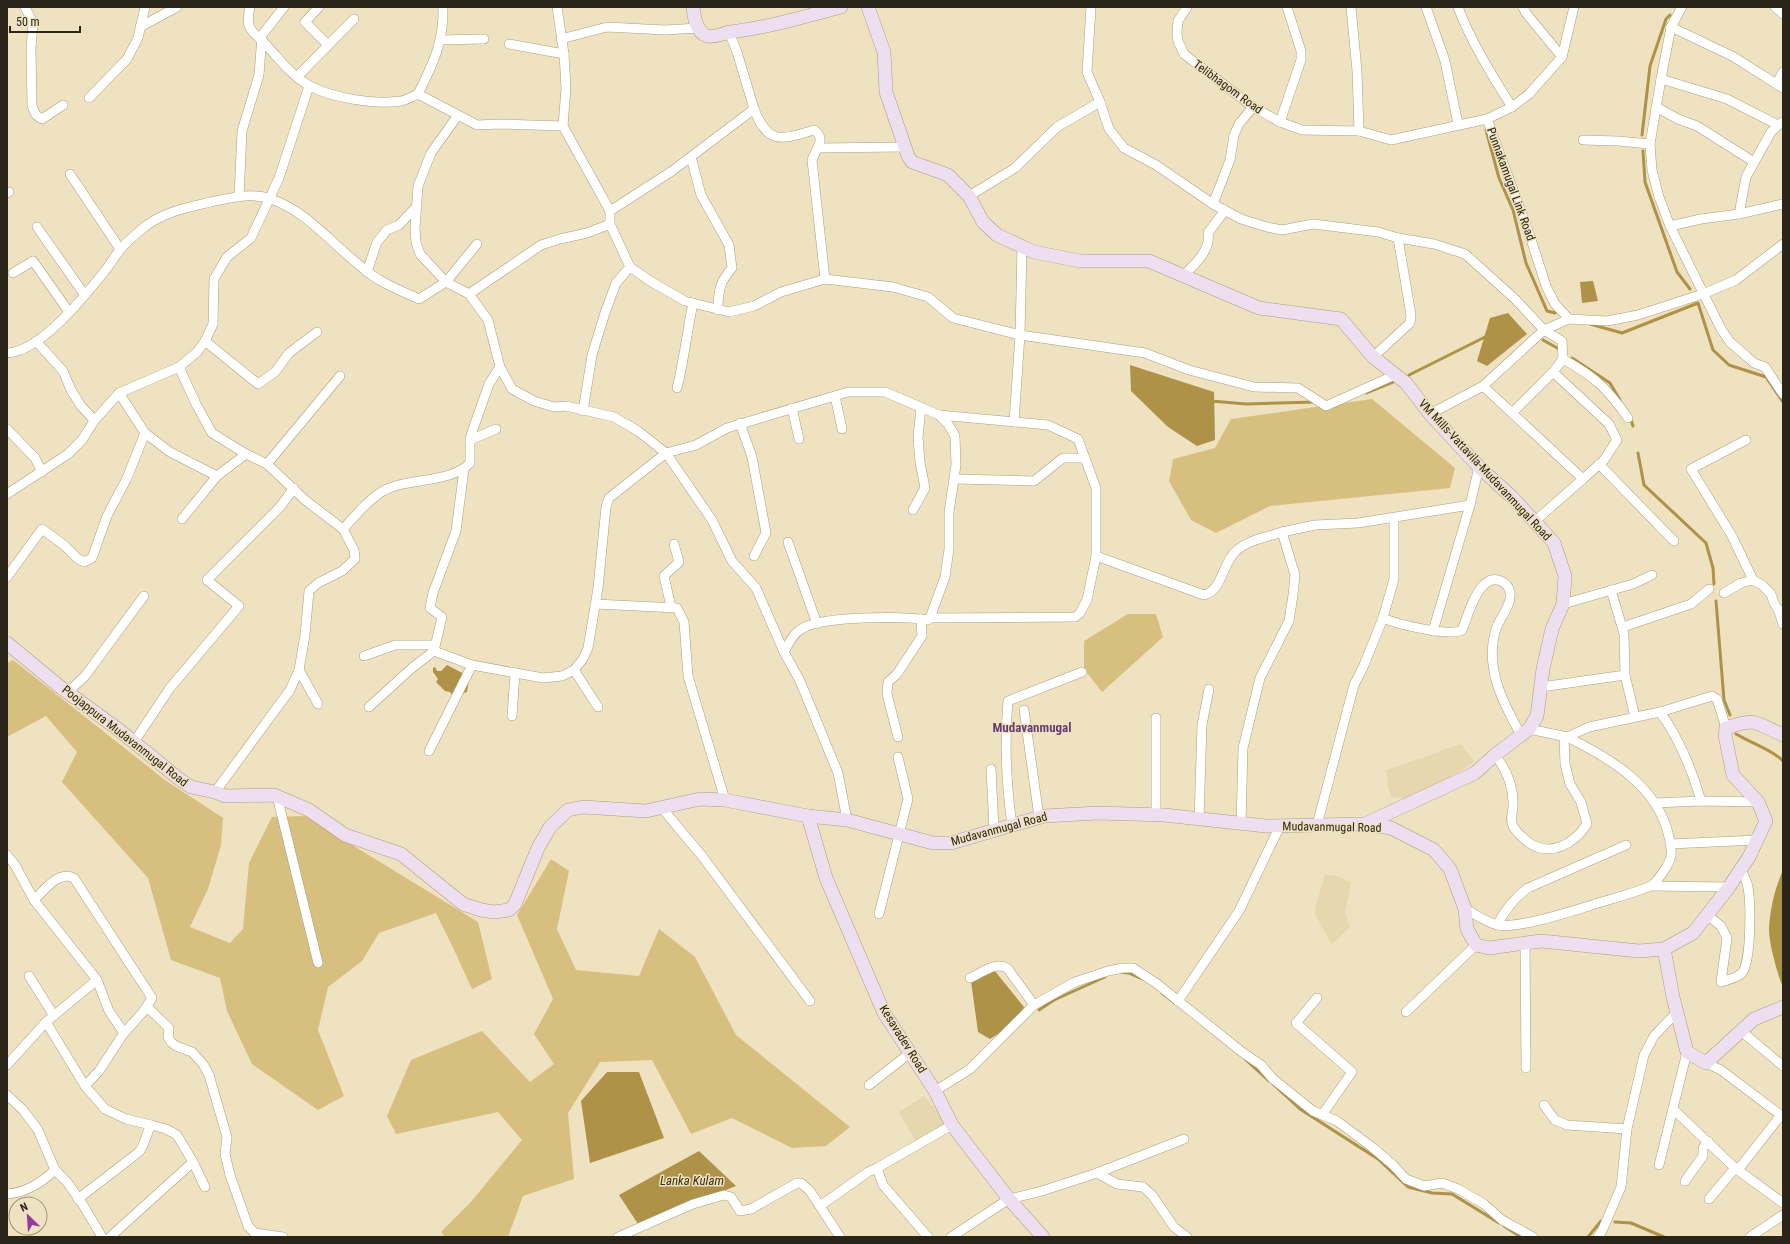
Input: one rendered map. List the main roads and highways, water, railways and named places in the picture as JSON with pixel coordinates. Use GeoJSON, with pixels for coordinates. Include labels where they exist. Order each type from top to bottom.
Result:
{"type":"FeatureCollection","features":[{"type":"Feature","properties":{"kind":"water"},"geometry":{"type":"Polygon","coordinates":[[[1593,281],[1598,301],[1582,303],[1580,282],[1593,281]]]}},
{"type":"Feature","properties":{"kind":"water"},"geometry":{"type":"Polygon","coordinates":[[[1508,313],[1527,334],[1487,366],[1477,361],[1490,318],[1508,313]]]}},
{"type":"Feature","properties":{"kind":"water"},"geometry":{"type":"Polygon","coordinates":[[[1130,365],[1214,392],[1215,440],[1197,446],[1168,427],[1131,391],[1130,365]]]}},
{"type":"Feature","properties":{"kind":"water"},"geometry":{"type":"Polygon","coordinates":[[[447,665],[468,676],[469,680],[467,692],[453,696],[450,692],[445,691],[436,682],[438,679],[433,672],[433,668],[435,667],[437,671],[441,671],[447,665]]]}},
{"type":"Feature","properties":{"kind":"water"},"geometry":{"type":"Polygon","coordinates":[[[1783,870],[1783,988],[1772,950],[1769,928],[1773,899],[1783,870]]]}},
{"type":"Feature","properties":{"kind":"water"},"geometry":{"type":"Polygon","coordinates":[[[994,970],[1024,1007],[1009,1026],[990,1039],[978,1032],[971,981],[994,970]]]}},
{"type":"Feature","properties":{"kind":"water"},"geometry":{"type":"Polygon","coordinates":[[[607,1072],[639,1072],[664,1138],[590,1163],[581,1101],[607,1072]]]}},
{"type":"Feature","properties":{"kind":"water","name":"Lanka Kulam"},"geometry":{"type":"Polygon","coordinates":[[[699,1151],[736,1186],[638,1224],[619,1195],[699,1151]]]}},
{"type":"Feature","properties":{"kind":"waterway"},"geometry":{"type":"LineString","coordinates":[[1642,135],[1650,66],[1666,19],[1670,15]]}},
{"type":"Feature","properties":{"kind":"waterway"},"geometry":{"type":"LineString","coordinates":[[1486,130],[1499,178],[1513,210],[1526,263],[1547,311],[1555,313]]}},
{"type":"Feature","properties":{"kind":"waterway"},"geometry":{"type":"LineString","coordinates":[[1643,151],[1645,182],[1677,272],[1690,289]]}},
{"type":"Feature","properties":{"kind":"waterway"},"geometry":{"type":"LineString","coordinates":[[1590,324],[1622,333],[1698,303],[1713,350],[1729,365],[1766,377],[1783,402]]}},
{"type":"Feature","properties":{"kind":"waterway"},"geometry":{"type":"LineString","coordinates":[[1409,375],[1487,336]]}},
{"type":"Feature","properties":{"kind":"waterway"},"geometry":{"type":"LineString","coordinates":[[1543,340],[1559,349]]}},
{"type":"Feature","properties":{"kind":"waterway"},"geometry":{"type":"LineString","coordinates":[[1572,358],[1610,383],[1620,400]]}},
{"type":"Feature","properties":{"kind":"waterway"},"geometry":{"type":"LineString","coordinates":[[1366,393],[1393,382]]}},
{"type":"Feature","properties":{"kind":"waterway"},"geometry":{"type":"LineString","coordinates":[[1211,401],[1246,404],[1315,402]]}},
{"type":"Feature","properties":{"kind":"waterway"},"geometry":{"type":"LineString","coordinates":[[1630,417],[1633,426]]}},
{"type":"Feature","properties":{"kind":"waterway"},"geometry":{"type":"LineString","coordinates":[[1638,453],[1644,485],[1706,543],[1713,568],[1714,584]]}},
{"type":"Feature","properties":{"kind":"waterway"},"geometry":{"type":"LineString","coordinates":[[1716,601],[1724,700],[1730,715]]}},
{"type":"Feature","properties":{"kind":"waterway"},"geometry":{"type":"LineString","coordinates":[[1736,734],[1768,750],[1783,761]]}},
{"type":"Feature","properties":{"kind":"waterway"},"geometry":{"type":"LineString","coordinates":[[1120,972],[1129,973],[1143,979]]}},
{"type":"Feature","properties":{"kind":"waterway"},"geometry":{"type":"LineString","coordinates":[[1039,1010],[1054,1000],[1105,977]]}},
{"type":"Feature","properties":{"kind":"waterway"},"geometry":{"type":"LineString","coordinates":[[1162,993],[1175,1003]]}},
{"type":"Feature","properties":{"kind":"waterway"},"geometry":{"type":"LineString","coordinates":[[1245,1059],[1269,1081]]}},
{"type":"Feature","properties":{"kind":"waterway"},"geometry":{"type":"LineString","coordinates":[[1273,1084],[1300,1109],[1378,1159],[1408,1187],[1432,1193],[1452,1194],[1499,1223]]}},
{"type":"Feature","properties":{"kind":"waterway"},"geometry":{"type":"LineString","coordinates":[[1588,1237],[1601,1221]]}},
{"type":"Feature","properties":{"kind":"waterway"},"geometry":{"type":"LineString","coordinates":[[1615,1222],[1631,1223],[1664,1237]]}},
{"type":"Feature","properties":{"kind":"waterway"},"geometry":{"type":"LineString","coordinates":[[1504,1226],[1521,1237]]}},
{"type":"Feature","properties":{"kind":"district","name":"Mudavanmugal"},"geometry":{"type":"Point","coordinates":[1032,727]}}]}
